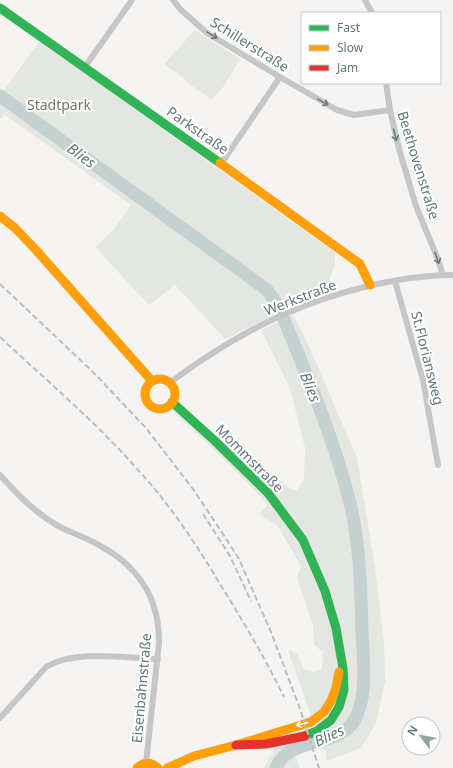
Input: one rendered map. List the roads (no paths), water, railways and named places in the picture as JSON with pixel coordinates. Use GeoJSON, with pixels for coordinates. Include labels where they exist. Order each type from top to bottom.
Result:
{"type":"FeatureCollection","features":[{"type":"Feature","properties":{"kind":"main road","name":"Parkstraße"},"geometry":{"type":"LineString","coordinates":[[0,8],[360,264],[370,285]]}},
{"type":"Feature","properties":{"kind":"main road"},"geometry":{"type":"LineString","coordinates":[[0,216],[15,228],[36,250],[152,381]]}},
{"type":"Feature","properties":{"kind":"main road"},"geometry":{"type":"LineString","coordinates":[[162,379],[170,383],[174,391],[172,402],[166,408],[154,408],[149,404],[145,394],[147,387],[152,381],[162,379]]}},
{"type":"Feature","properties":{"kind":"main road","name":"Mommstraße"},"geometry":{"type":"LineString","coordinates":[[172,402],[215,441],[268,493],[303,540],[325,591],[336,628],[339,670],[336,689],[336,704]]}},
{"type":"Feature","properties":{"kind":"main road"},"geometry":{"type":"LineString","coordinates":[[167,768],[194,756],[236,746],[311,722],[336,704]]}},
{"type":"Feature","properties":{"kind":"main road"},"geometry":{"type":"LineString","coordinates":[[236,746],[266,744],[294,740],[308,736],[317,731],[330,720],[336,704]]}},
{"type":"Feature","properties":{"kind":"main road"},"geometry":{"type":"LineString","coordinates":[[137,768],[146,763],[154,765],[158,768]]}},
{"type":"Feature","properties":{"kind":"street"},"geometry":{"type":"LineString","coordinates":[[84,68],[132,0]]}},
{"type":"Feature","properties":{"kind":"street","name":"Schillerstraße"},"geometry":{"type":"LineString","coordinates":[[173,0],[180,9],[207,33],[280,78],[347,114],[360,115],[390,110]]}},
{"type":"Feature","properties":{"kind":"street"},"geometry":{"type":"LineString","coordinates":[[364,0],[371,12]]}},
{"type":"Feature","properties":{"kind":"street"},"geometry":{"type":"LineString","coordinates":[[221,164],[280,78]]}},
{"type":"Feature","properties":{"kind":"street","name":"Beethovenstraße"},"geometry":{"type":"LineString","coordinates":[[386,84],[398,149],[416,206],[438,257],[443,275]]}},
{"type":"Feature","properties":{"kind":"street","name":"Werkstraße"},"geometry":{"type":"LineString","coordinates":[[170,383],[178,376],[247,332],[290,311],[370,285],[418,277],[453,275]]}},
{"type":"Feature","properties":{"kind":"street","name":"St.Floriansweg"},"geometry":{"type":"LineString","coordinates":[[395,281],[423,380],[438,465]]}},
{"type":"Feature","properties":{"kind":"street","name":"Eisenbahnstraße"},"geometry":{"type":"LineString","coordinates":[[0,475],[31,507],[59,526],[117,556],[131,569],[143,585],[154,608],[159,631],[158,659],[146,763]]}},
{"type":"Feature","properties":{"kind":"street"},"geometry":{"type":"LineString","coordinates":[[0,718],[46,667],[56,661],[72,657],[90,656],[158,659]]}},
{"type":"Feature","properties":{"kind":"waterway","name":"Blies"},"geometry":{"type":"LineString","coordinates":[[0,96],[266,289],[278,305],[328,430],[351,507],[358,554],[364,677],[362,700],[359,710],[355,719],[348,728],[338,735],[292,751],[283,758],[276,768]]}},
{"type":"Feature","properties":{"kind":"railway"},"geometry":{"type":"LineString","coordinates":[[0,284],[93,372],[146,428],[193,489],[219,528],[239,559],[271,632],[300,709],[319,768]]}},
{"type":"Feature","properties":{"kind":"railway"},"geometry":{"type":"LineString","coordinates":[[0,337],[106,436],[151,484],[192,540],[211,569],[254,640],[284,697]]}},
{"type":"Feature","properties":{"kind":"railway"},"geometry":{"type":"LineString","coordinates":[[203,514],[230,556],[251,601]]}},
{"type":"Feature","properties":{"kind":"park label","name":"Stadtpark"},"geometry":{"type":"Point","coordinates":[59,104]}}]}
